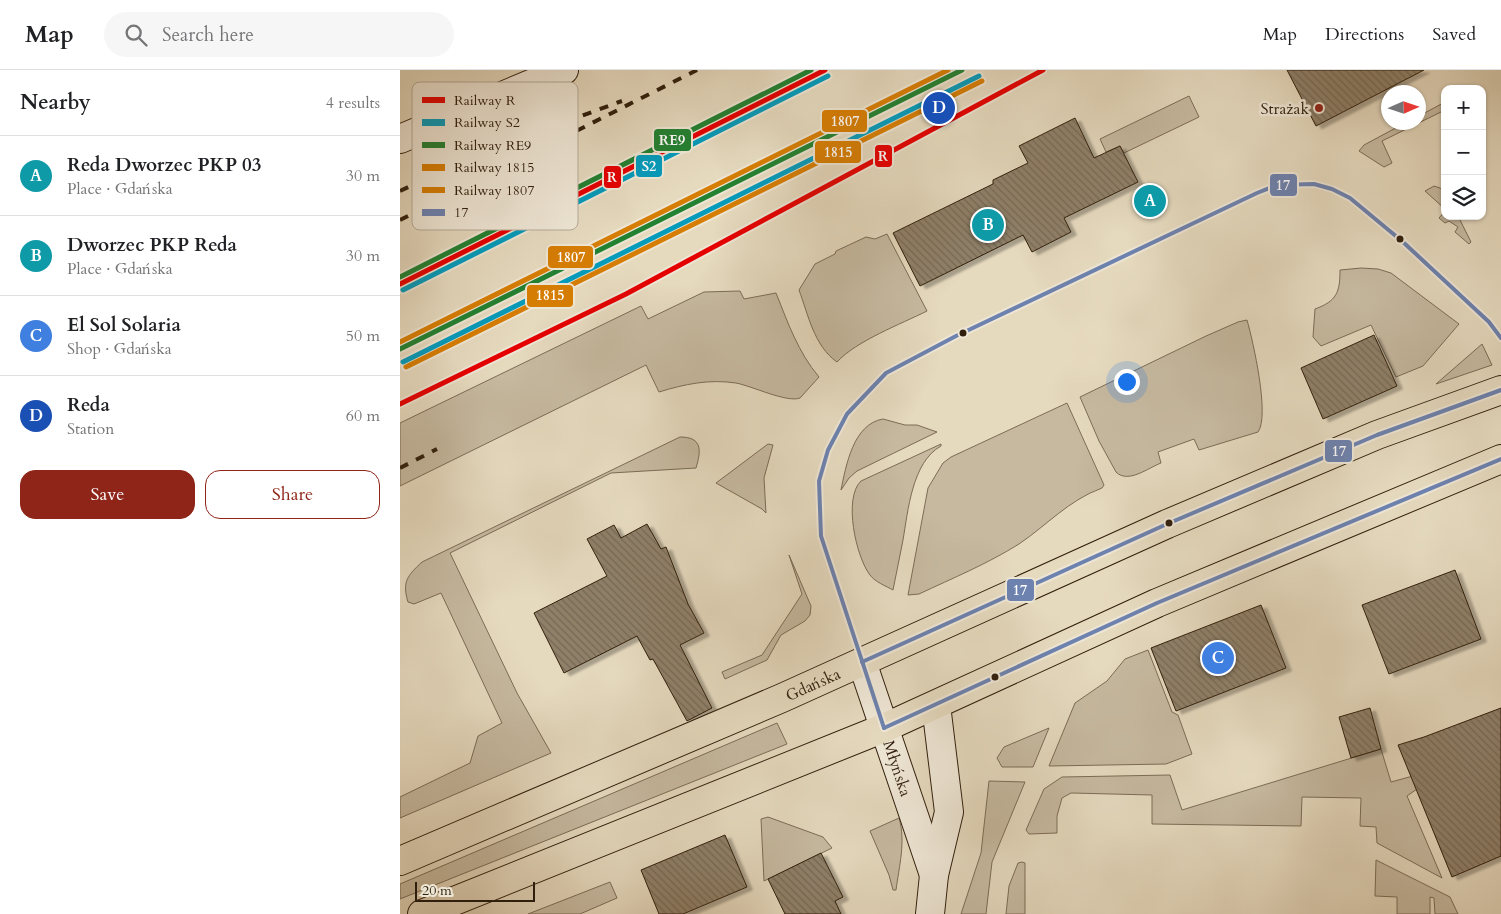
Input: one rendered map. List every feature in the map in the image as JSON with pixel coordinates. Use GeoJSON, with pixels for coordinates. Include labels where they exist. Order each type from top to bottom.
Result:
{"type":"FeatureCollection","features":[{"type":"Feature","properties":{"kind":"main road","name":"Gdańska"},"geometry":{"type":"LineString","coordinates":[[400,860],[862,662],[1167,524],[1377,435],[1501,390]]}},
{"type":"Feature","properties":{"kind":"main road"},"geometry":{"type":"LineString","coordinates":[[422,914],[884,728],[1156,603],[1501,459]]}},
{"type":"Feature","properties":{"kind":"street"},"geometry":{"type":"LineString","coordinates":[[535,82],[564,70]]}},
{"type":"Feature","properties":{"kind":"street"},"geometry":{"type":"LineString","coordinates":[[400,139],[412,134]]}},
{"type":"Feature","properties":{"kind":"street","name":"Młyńska"},"geometry":{"type":"LineString","coordinates":[[862,662],[934,875]]}},
{"type":"Feature","properties":{"kind":"street","name":"Młyńska"},"geometry":{"type":"LineString","coordinates":[[930,914],[934,875],[949,812],[936,705]]}},
{"type":"Feature","properties":{"kind":"shaded area"},"geometry":{"type":"Polygon","coordinates":[[[1189,96],[1199,117],[1124,153],[1120,146],[1106,152],[1100,139],[1189,96]]]}},
{"type":"Feature","properties":{"kind":"shaded area"},"geometry":{"type":"Polygon","coordinates":[[[1441,104],[1441,112],[1426,119],[1426,112],[1441,104]]]}},
{"type":"Feature","properties":{"kind":"shaded area"},"geometry":{"type":"Polygon","coordinates":[[[1392,130],[1404,130],[1382,141],[1392,163],[1384,167],[1359,151],[1364,145],[1392,130]]]}},
{"type":"Feature","properties":{"kind":"shaded area"},"geometry":{"type":"Polygon","coordinates":[[[1434,186],[1441,189],[1441,205],[1425,191],[1434,186]]]}},
{"type":"Feature","properties":{"kind":"shaded area"},"geometry":{"type":"Polygon","coordinates":[[[1441,220],[1460,220],[1471,242],[1469,244],[1455,232],[1458,227],[1449,221],[1445,223],[1441,220]]]}},
{"type":"Feature","properties":{"kind":"shaded area"},"geometry":{"type":"Polygon","coordinates":[[[887,234],[927,311],[867,340],[845,354],[837,362],[817,339],[799,290],[815,264],[835,254],[836,251],[866,237],[875,239],[887,234]]]}},
{"type":"Feature","properties":{"kind":"shaded area"},"geometry":{"type":"Polygon","coordinates":[[[1378,269],[1391,273],[1459,324],[1423,366],[1396,377],[1371,325],[1321,346],[1313,337],[1315,309],[1328,303],[1336,295],[1340,270],[1378,269]]]}},
{"type":"Feature","properties":{"kind":"shaded area"},"geometry":{"type":"Polygon","coordinates":[[[740,291],[744,299],[776,293],[799,347],[819,377],[800,398],[787,398],[736,383],[726,382],[697,383],[659,392],[646,365],[400,486],[400,423],[641,306],[648,319],[704,292],[740,291]]]}},
{"type":"Feature","properties":{"kind":"shaded area"},"geometry":{"type":"Polygon","coordinates":[[[1247,320],[1256,360],[1261,395],[1262,411],[1258,432],[1199,450],[1194,439],[1158,452],[1161,463],[1138,474],[1126,476],[1116,472],[1099,441],[1080,397],[1206,336],[1247,320]]]}},
{"type":"Feature","properties":{"kind":"shaded area"},"geometry":{"type":"Polygon","coordinates":[[[1482,344],[1492,365],[1436,384],[1482,344]]]}},
{"type":"Feature","properties":{"kind":"shaded area"},"geometry":{"type":"Polygon","coordinates":[[[1067,403],[1104,485],[1102,488],[1079,499],[1029,537],[995,558],[919,594],[908,595],[928,488],[943,463],[951,457],[1067,403]]]}},
{"type":"Feature","properties":{"kind":"shaded area"},"geometry":{"type":"Polygon","coordinates":[[[883,419],[905,425],[917,425],[937,432],[857,471],[849,478],[841,490],[845,469],[858,437],[864,429],[883,419]]]}},
{"type":"Feature","properties":{"kind":"shaded area"},"geometry":{"type":"Polygon","coordinates":[[[680,437],[693,439],[696,442],[699,456],[696,468],[611,473],[450,553],[517,693],[551,753],[400,818],[400,797],[470,763],[478,736],[502,723],[441,593],[414,604],[408,602],[406,584],[409,576],[422,562],[680,437]]]}},
{"type":"Feature","properties":{"kind":"shaded area"},"geometry":{"type":"Polygon","coordinates":[[[768,444],[773,445],[764,478],[766,513],[716,483],[768,444]]]}},
{"type":"Feature","properties":{"kind":"shaded area"},"geometry":{"type":"Polygon","coordinates":[[[941,444],[924,463],[913,488],[893,590],[870,575],[860,555],[852,513],[856,489],[861,481],[941,444]]]}},
{"type":"Feature","properties":{"kind":"shaded area"},"geometry":{"type":"Polygon","coordinates":[[[789,555],[811,606],[810,615],[805,621],[781,635],[767,660],[725,679],[722,672],[762,655],[802,594],[789,555]]]}},
{"type":"Feature","properties":{"kind":"shaded area"},"geometry":{"type":"Polygon","coordinates":[[[1148,650],[1172,712],[1178,715],[1192,754],[1166,764],[1049,766],[1075,703],[1107,681],[1125,659],[1148,650]]]}},
{"type":"Feature","properties":{"kind":"shaded area"},"geometry":{"type":"Polygon","coordinates":[[[777,723],[787,744],[400,899],[400,884],[777,723]]]}},
{"type":"Feature","properties":{"kind":"shaded area"},"geometry":{"type":"Polygon","coordinates":[[[1049,728],[1033,767],[1002,767],[997,758],[1004,747],[1049,728]]]}},
{"type":"Feature","properties":{"kind":"shaded area"},"geometry":{"type":"Polygon","coordinates":[[[1381,749],[1391,782],[1413,776],[1417,789],[1407,796],[1442,878],[1377,843],[1376,827],[1360,826],[1361,798],[1302,797],[1301,826],[1152,824],[1152,795],[1071,793],[1062,798],[1057,816],[1057,833],[1029,834],[1026,830],[1044,789],[1062,777],[1170,775],[1182,810],[1381,749]]]}},
{"type":"Feature","properties":{"kind":"shaded area"},"geometry":{"type":"Polygon","coordinates":[[[989,781],[1025,782],[992,862],[986,914],[961,914],[981,853],[989,781]]]}},
{"type":"Feature","properties":{"kind":"shaded area"},"geometry":{"type":"Polygon","coordinates":[[[768,817],[823,837],[832,848],[764,881],[761,819],[768,817]]]}},
{"type":"Feature","properties":{"kind":"shaded area"},"geometry":{"type":"Polygon","coordinates":[[[899,818],[902,836],[901,854],[896,890],[893,890],[889,875],[870,831],[899,818]]]}},
{"type":"Feature","properties":{"kind":"shaded area"},"geometry":{"type":"Polygon","coordinates":[[[1376,860],[1450,897],[1458,914],[1435,914],[1434,898],[1430,897],[1430,914],[1397,914],[1397,897],[1375,896],[1376,860]]]}},
{"type":"Feature","properties":{"kind":"shaded area"},"geometry":{"type":"Polygon","coordinates":[[[1018,863],[1025,863],[1025,914],[1006,914],[1009,886],[1018,863]]]}},
{"type":"Feature","properties":{"kind":"shaded area"},"geometry":{"type":"Polygon","coordinates":[[[610,882],[617,898],[580,914],[528,914],[610,882]]]}},
{"type":"Feature","properties":{"kind":"building"},"geometry":{"type":"Polygon","coordinates":[[[1287,70],[1424,70],[1395,85],[1381,85],[1381,92],[1316,126],[1287,70]]]}},
{"type":"Feature","properties":{"kind":"building"},"geometry":{"type":"Polygon","coordinates":[[[1075,118],[1094,158],[1120,146],[1138,182],[1064,218],[1071,232],[1032,252],[1023,235],[920,286],[893,233],[993,184],[993,180],[1028,163],[1019,146],[1075,118]]]}},
{"type":"Feature","properties":{"kind":"building"},"geometry":{"type":"Polygon","coordinates":[[[1374,335],[1397,386],[1323,419],[1301,368],[1374,335]]]}},
{"type":"Feature","properties":{"kind":"building"},"geometry":{"type":"Polygon","coordinates":[[[647,524],[661,549],[666,547],[688,604],[704,633],[680,645],[712,708],[687,721],[653,659],[650,660],[637,636],[564,673],[534,613],[607,576],[587,539],[614,525],[621,538],[647,524]]]}},
{"type":"Feature","properties":{"kind":"building"},"geometry":{"type":"Polygon","coordinates":[[[1455,570],[1481,639],[1389,674],[1362,605],[1455,570]]]}},
{"type":"Feature","properties":{"kind":"building"},"geometry":{"type":"Polygon","coordinates":[[[1261,605],[1286,668],[1176,711],[1151,648],[1261,605]]]}},
{"type":"Feature","properties":{"kind":"building"},"geometry":{"type":"Polygon","coordinates":[[[1370,708],[1381,749],[1351,758],[1339,717],[1370,708]]]}},
{"type":"Feature","properties":{"kind":"building"},"geometry":{"type":"Polygon","coordinates":[[[1501,708],[1501,856],[1452,877],[1398,745],[1501,708]]]}},
{"type":"Feature","properties":{"kind":"building"},"geometry":{"type":"Polygon","coordinates":[[[725,835],[747,887],[683,914],[659,914],[641,870],[725,835]]]}},
{"type":"Feature","properties":{"kind":"building"},"geometry":{"type":"Polygon","coordinates":[[[821,853],[843,897],[835,901],[841,914],[785,914],[768,879],[821,853]]]}},
{"type":"Feature","properties":{"kind":"railway"},"geometry":{"type":"LineString","coordinates":[[578,130],[697,70]]}},
{"type":"Feature","properties":{"kind":"railway"},"geometry":{"type":"LineString","coordinates":[[578,117],[622,101]]}},
{"type":"Feature","properties":{"kind":"railway"},"geometry":{"type":"LineString","coordinates":[[400,191],[412,185]]}},
{"type":"Feature","properties":{"kind":"railway"},"geometry":{"type":"LineString","coordinates":[[400,220],[412,214]]}},
{"type":"Feature","properties":{"kind":"railway"},"geometry":{"type":"LineString","coordinates":[[400,468],[437,449]]}},
{"type":"Feature","properties":{"kind":"rail line","name":"RE9"},"geometry":{"type":"LineString","coordinates":[[578,187],[811,70]]}},
{"type":"Feature","properties":{"kind":"rail line","name":"R"},"geometry":{"type":"LineString","coordinates":[[578,194],[825,70]]}},
{"type":"Feature","properties":{"kind":"rail line","name":"1807"},"geometry":{"type":"LineString","coordinates":[[400,342],[948,70]]}},
{"type":"Feature","properties":{"kind":"rail line","name":"RE9"},"geometry":{"type":"LineString","coordinates":[[400,349],[962,70]]}},
{"type":"Feature","properties":{"kind":"rail line","name":"R"},"geometry":{"type":"LineString","coordinates":[[400,404],[626,294],[1043,70]]}},
{"type":"Feature","properties":{"kind":"rail line","name":"S2"},"geometry":{"type":"LineString","coordinates":[[578,202],[828,76]]}},
{"type":"Feature","properties":{"kind":"rail line","name":"S2"},"geometry":{"type":"LineString","coordinates":[[403,362],[979,76]]}},
{"type":"Feature","properties":{"kind":"rail line","name":"1815"},"geometry":{"type":"LineString","coordinates":[[406,367],[982,81]]}},
{"type":"Feature","properties":{"kind":"rail line","name":"RE9"},"geometry":{"type":"LineString","coordinates":[[400,277],[493,230]]}},
{"type":"Feature","properties":{"kind":"rail line","name":"R"},"geometry":{"type":"LineString","coordinates":[[400,284],[507,230]]}},
{"type":"Feature","properties":{"kind":"rail line","name":"S2"},"geometry":{"type":"LineString","coordinates":[[403,290],[522,230]]}},
{"type":"Feature","properties":{"kind":"transit line","name":"17"},"geometry":{"type":"LineString","coordinates":[[884,728],[821,536],[819,481],[828,450],[847,414],[886,373],[956,336],[1277,185],[1314,184],[1332,189],[1350,198],[1403,242],[1489,322],[1501,338]]}},
{"type":"Feature","properties":{"kind":"transit line","name":"17"},"geometry":{"type":"LineString","coordinates":[[862,662],[1167,524],[1377,435],[1501,390]]}},
{"type":"Feature","properties":{"kind":"transit line","name":"17"},"geometry":{"type":"LineString","coordinates":[[884,728],[1157,603],[1501,459]]}},
{"type":"Feature","properties":{"kind":"place","name":"Reda"},"geometry":{"type":"Point","coordinates":[939,108]}},
{"type":"Feature","properties":{"kind":"place","name":"Strażak"},"geometry":{"type":"Point","coordinates":[1319,108]}},
{"type":"Feature","properties":{"kind":"place","name":"Reda Dworzec PKP 03"},"geometry":{"type":"Point","coordinates":[1150,201]}},
{"type":"Feature","properties":{"kind":"place","name":"Dworzec PKP Reda"},"geometry":{"type":"Point","coordinates":[988,225]}},
{"type":"Feature","properties":{"kind":"place","name":"El Sol Solaria"},"geometry":{"type":"Point","coordinates":[1218,658]}}]}
